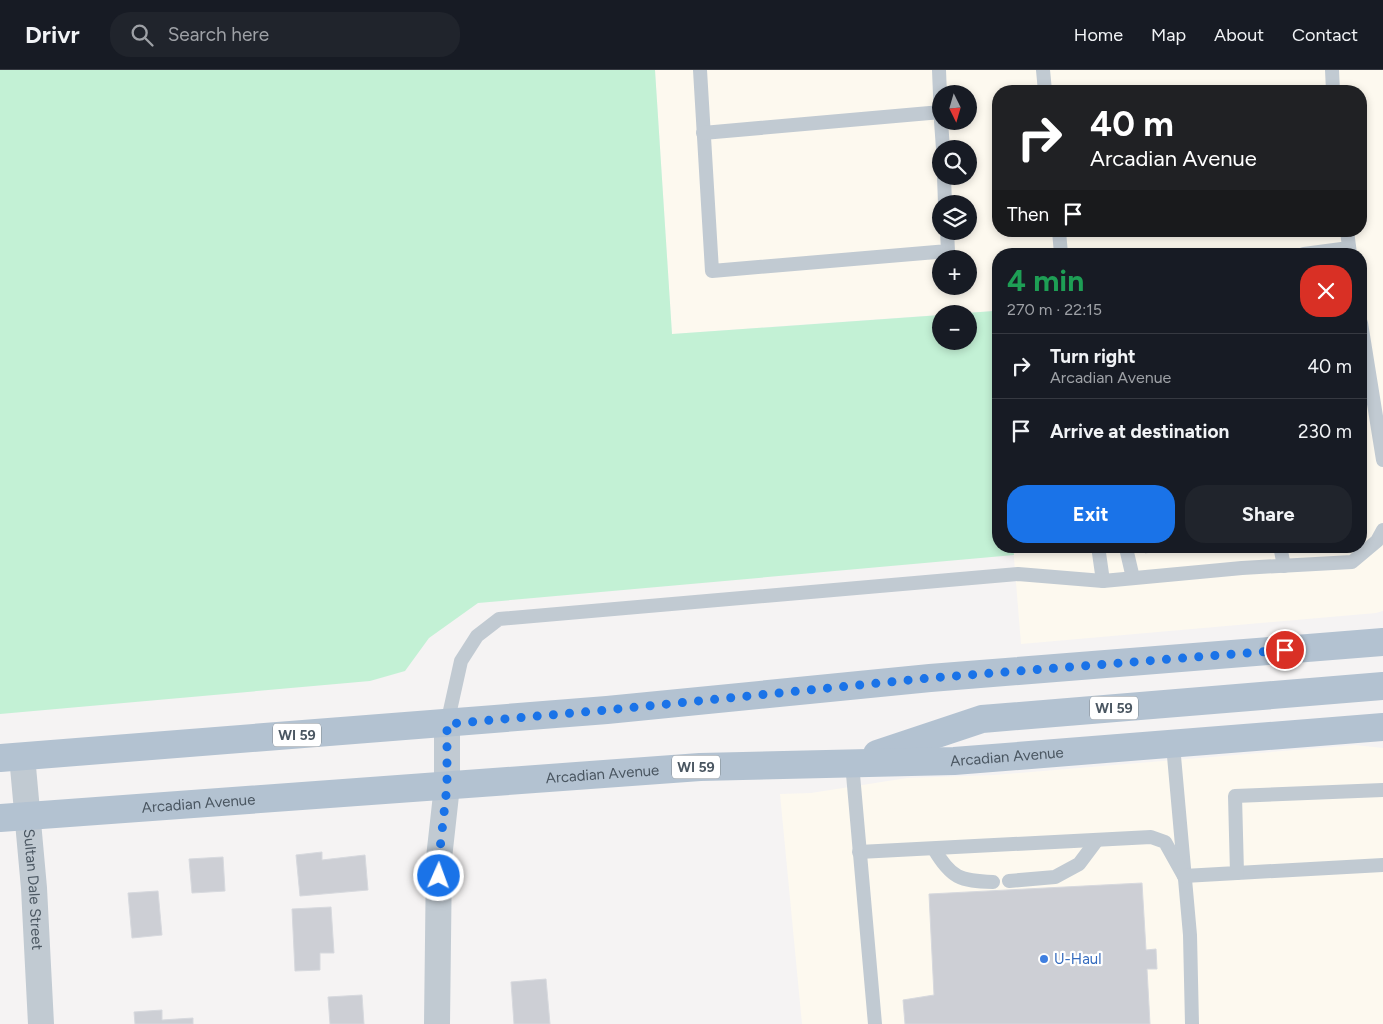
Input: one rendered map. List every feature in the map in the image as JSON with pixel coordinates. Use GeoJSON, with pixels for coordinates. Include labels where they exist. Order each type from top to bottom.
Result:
{"type":"FeatureCollection","features":[{"type":"Feature","properties":{"kind":"main road","name":"WI 59"},"geometry":{"type":"LineString","coordinates":[[11,757],[616,710],[940,677],[1383,642]]}},
{"type":"Feature","properties":{"kind":"main road","name":"WI 59"},"geometry":{"type":"LineString","coordinates":[[852,763],[982,720],[1383,686]]}},
{"type":"Feature","properties":{"kind":"main road","name":"Arcadian Avenue"},"geometry":{"type":"LineString","coordinates":[[0,818],[700,767],[954,761],[1383,727]]}},
{"type":"Feature","properties":{"kind":"main road"},"geometry":{"type":"LineString","coordinates":[[1351,729],[1383,735]]}},
{"type":"Feature","properties":{"kind":"street"},"geometry":{"type":"LineString","coordinates":[[437,1024],[439,858],[447,786],[447,724]]}},
{"type":"Feature","properties":{"kind":"street","name":"Sultan Dale Street"},"geometry":{"type":"LineString","coordinates":[[11,757],[27,815],[34,888],[41,1024]]}},
{"type":"Feature","properties":{"kind":"lane"},"geometry":{"type":"LineString","coordinates":[[700,70],[712,271],[948,251],[947,240]]}},
{"type":"Feature","properties":{"kind":"lane"},"geometry":{"type":"LineString","coordinates":[[939,70],[940,85]]}},
{"type":"Feature","properties":{"kind":"lane"},"geometry":{"type":"LineString","coordinates":[[1043,70],[1044,85]]}},
{"type":"Feature","properties":{"kind":"lane"},"geometry":{"type":"LineString","coordinates":[[1332,70],[1333,85]]}},
{"type":"Feature","properties":{"kind":"lane"},"geometry":{"type":"LineString","coordinates":[[704,133],[932,113]]}},
{"type":"Feature","properties":{"kind":"lane"},"geometry":{"type":"LineString","coordinates":[[1367,360],[1383,460]]}},
{"type":"Feature","properties":{"kind":"lane"},"geometry":{"type":"LineString","coordinates":[[1367,549],[1377,540],[1383,530]]}},
{"type":"Feature","properties":{"kind":"lane"},"geometry":{"type":"LineString","coordinates":[[1099,553],[1103,581]]}},
{"type":"Feature","properties":{"kind":"lane"},"geometry":{"type":"LineString","coordinates":[[1127,553],[1134,578]]}},
{"type":"Feature","properties":{"kind":"lane"},"geometry":{"type":"LineString","coordinates":[[1281,553],[1284,566]]}},
{"type":"Feature","properties":{"kind":"lane"},"geometry":{"type":"LineString","coordinates":[[447,724],[460,660],[477,636],[499,619],[1018,574],[1103,581],[1352,562],[1362,553]]}},
{"type":"Feature","properties":{"kind":"lane"},"geometry":{"type":"LineString","coordinates":[[1173,744],[1190,935],[1192,1024]]}},
{"type":"Feature","properties":{"kind":"lane"},"geometry":{"type":"LineString","coordinates":[[852,763],[875,1024]]}},
{"type":"Feature","properties":{"kind":"lane"},"geometry":{"type":"LineString","coordinates":[[1238,873],[1234,796],[1383,790]]}},
{"type":"Feature","properties":{"kind":"lane"},"geometry":{"type":"LineString","coordinates":[[859,852],[1150,836],[1165,842],[1184,876]]}},
{"type":"Feature","properties":{"kind":"lane"},"geometry":{"type":"LineString","coordinates":[[1009,881],[1055,877],[1079,864],[1097,840]]}},
{"type":"Feature","properties":{"kind":"lane"},"geometry":{"type":"LineString","coordinates":[[934,849],[944,865],[955,876],[973,881],[993,882]]}},
{"type":"Feature","properties":{"kind":"lane"},"geometry":{"type":"LineString","coordinates":[[1184,876],[1383,865]]}},
{"type":"Feature","properties":{"kind":"shaded area"},"geometry":{"type":"Polygon","coordinates":[[[655,70],[1383,70],[1383,611],[1021,644],[1014,553],[1367,553],[1367,248],[992,248],[992,311],[977,312],[977,305],[932,305],[932,315],[672,334],[655,70]]]}},
{"type":"Feature","properties":{"kind":"shaded area"},"geometry":{"type":"Polygon","coordinates":[[[1355,745],[1383,748],[1383,1024],[802,1024],[780,794],[811,793],[907,778],[994,775],[1355,745]]]}},
{"type":"Feature","properties":{"kind":"green space"},"geometry":{"type":"Polygon","coordinates":[[[0,70],[655,70],[672,334],[932,316],[932,350],[977,350],[977,312],[992,311],[992,553],[1014,553],[1014,555],[478,603],[429,638],[405,671],[370,681],[0,714],[0,70]]]}},
{"type":"Feature","properties":{"kind":"building"},"geometry":{"type":"Polygon","coordinates":[[[322,852],[322,860],[365,855],[368,890],[300,896],[296,855],[322,852]]]}},
{"type":"Feature","properties":{"kind":"building"},"geometry":{"type":"Polygon","coordinates":[[[223,857],[225,891],[192,893],[189,859],[223,857]]]}},
{"type":"Feature","properties":{"kind":"building","name":"U-Haul"},"geometry":{"type":"Polygon","coordinates":[[[1142,883],[1146,950],[1156,949],[1157,969],[1147,969],[1150,1024],[905,1024],[903,1000],[934,995],[929,894],[1142,883]]]}},
{"type":"Feature","properties":{"kind":"building"},"geometry":{"type":"Polygon","coordinates":[[[158,891],[162,935],[132,938],[128,893],[158,891]]]}},
{"type":"Feature","properties":{"kind":"building"},"geometry":{"type":"Polygon","coordinates":[[[331,907],[334,953],[320,953],[320,970],[295,971],[292,909],[331,907]]]}},
{"type":"Feature","properties":{"kind":"building"},"geometry":{"type":"Polygon","coordinates":[[[546,979],[550,1024],[514,1024],[511,982],[546,979]]]}},
{"type":"Feature","properties":{"kind":"building"},"geometry":{"type":"Polygon","coordinates":[[[362,995],[364,1024],[330,1024],[328,997],[362,995]]]}},
{"type":"Feature","properties":{"kind":"building"},"geometry":{"type":"Polygon","coordinates":[[[162,1010],[162,1020],[193,1018],[193,1024],[135,1024],[134,1012],[162,1010]]]}},
{"type":"Feature","properties":{"kind":"place","name":"U-Haul"},"geometry":{"type":"Point","coordinates":[1044,959]}},
{"type":"Feature","properties":{"kind":"route"},"geometry":{"type":"LineString","coordinates":[[439,876],[439,858],[447,786],[447,724],[930,678],[1285,650]]}}]}
